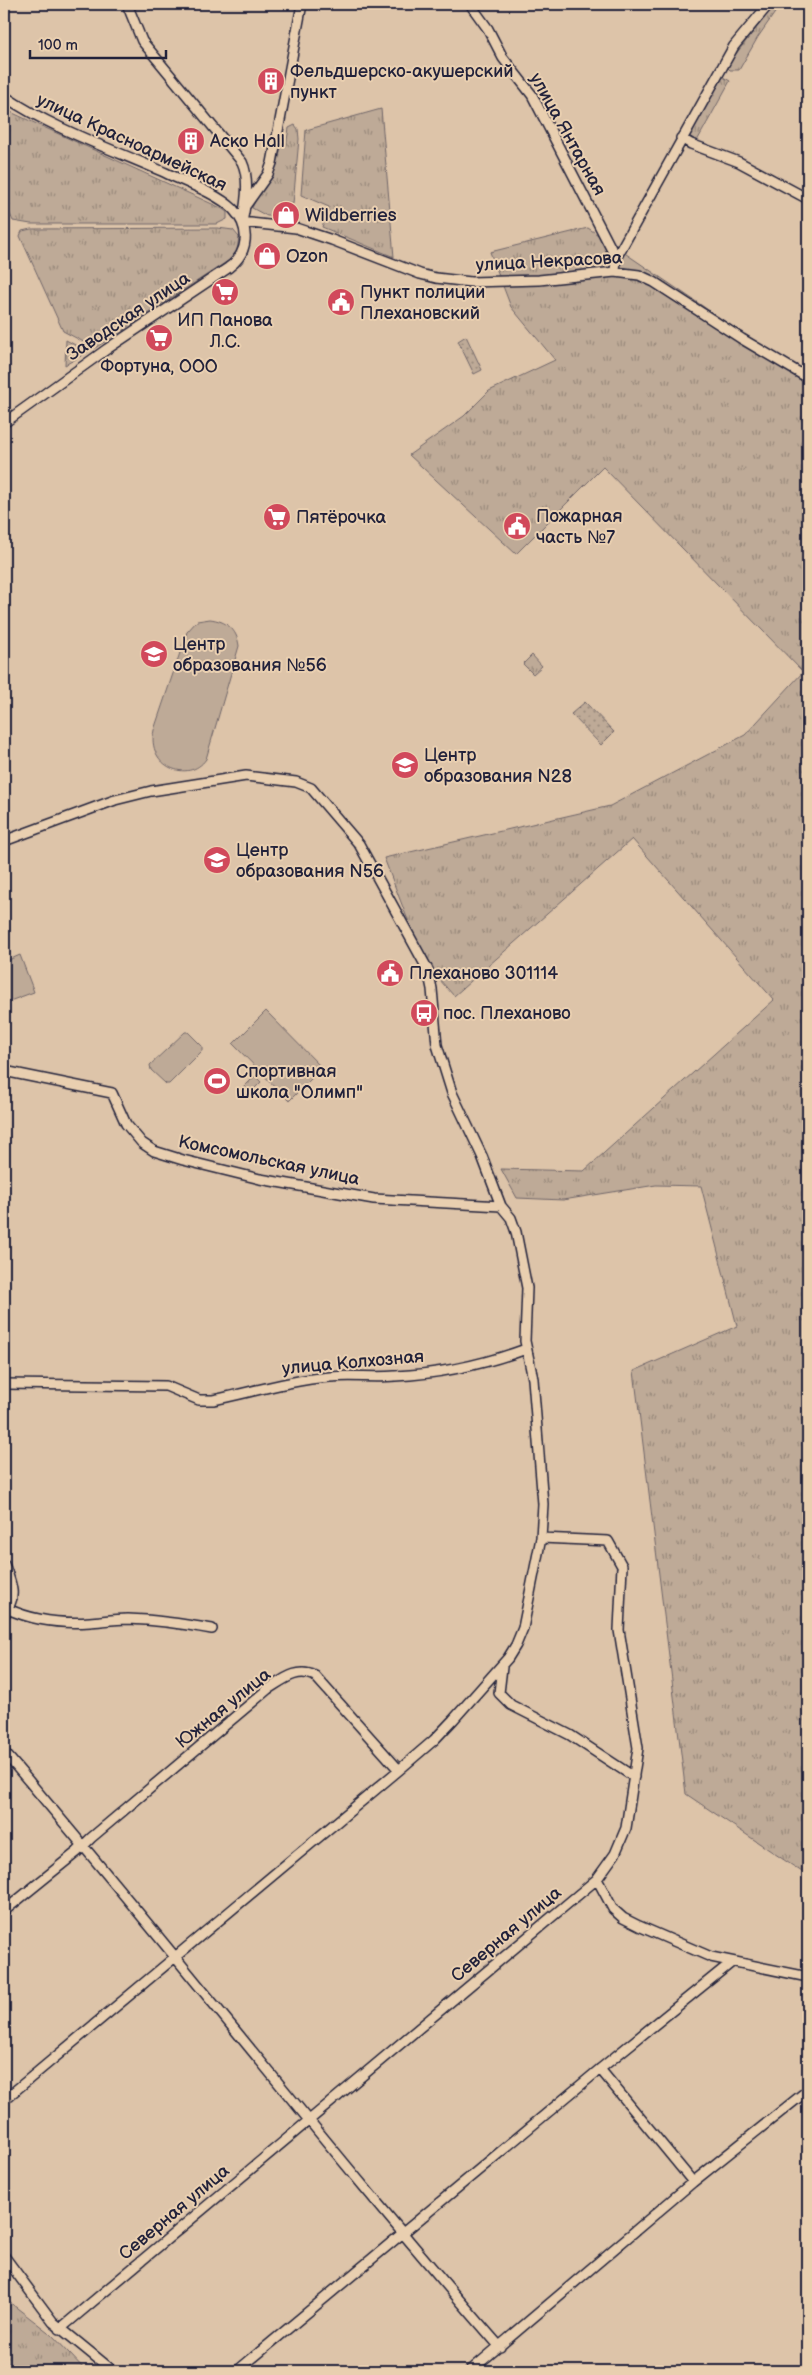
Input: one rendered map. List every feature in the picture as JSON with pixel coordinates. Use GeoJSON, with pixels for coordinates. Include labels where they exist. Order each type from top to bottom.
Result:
{"type":"FeatureCollection","features":[{"type":"Feature","properties":{"kind":"street"},"geometry":{"type":"LineString","coordinates":[[127,4],[142,41],[242,162],[246,205],[242,222]]}},
{"type":"Feature","properties":{"kind":"street"},"geometry":{"type":"LineString","coordinates":[[246,205],[268,174],[272,163],[302,4]]}},
{"type":"Feature","properties":{"kind":"street","name":"улица Янтарная"},"geometry":{"type":"LineString","coordinates":[[470,4],[488,30],[503,58],[532,95],[616,258]]}},
{"type":"Feature","properties":{"kind":"street"},"geometry":{"type":"LineString","coordinates":[[615,272],[616,258],[734,46],[769,4]]}},
{"type":"Feature","properties":{"kind":"street","name":"улица Красноармейская"},"geometry":{"type":"LineString","coordinates":[[4,96],[45,119],[202,191],[228,206],[242,222]]}},
{"type":"Feature","properties":{"kind":"street"},"geometry":{"type":"LineString","coordinates":[[682,138],[691,144],[739,162],[808,199]]}},
{"type":"Feature","properties":{"kind":"street","name":"улица Некрасова"},"geometry":{"type":"LineString","coordinates":[[242,222],[296,228],[420,274],[436,278],[471,282],[539,280],[615,272],[639,275],[654,282],[742,339],[808,378]]}},
{"type":"Feature","properties":{"kind":"street","name":"Заводская улица"},"geometry":{"type":"LineString","coordinates":[[4,423],[107,349],[232,265],[240,258],[246,244],[242,222]]}},
{"type":"Feature","properties":{"kind":"street"},"geometry":{"type":"LineString","coordinates":[[4,841],[109,802],[150,791],[246,776],[284,779],[310,788],[362,849],[422,956],[432,989],[437,1045],[452,1093],[482,1156],[501,1206],[511,1218],[516,1232],[525,1272],[528,1299],[525,1333],[526,1349],[533,1379],[543,1488],[541,1538],[523,1628],[505,1661],[434,1740],[4,2100]]}},
{"type":"Feature","properties":{"kind":"street","name":"Комсомольская улица"},"geometry":{"type":"LineString","coordinates":[[4,1071],[112,1094],[126,1124],[138,1139],[154,1151],[183,1160],[260,1179],[374,1199],[501,1206]]}},
{"type":"Feature","properties":{"kind":"street","name":"улица Колхозная"},"geometry":{"type":"LineString","coordinates":[[4,1384],[166,1386],[199,1400],[213,1400],[301,1381],[330,1377],[396,1376],[447,1370],[491,1361],[526,1349]]}},
{"type":"Feature","properties":{"kind":"street","name":"Северная улица"},"geometry":{"type":"LineString","coordinates":[[60,2329],[597,1879],[616,1854],[629,1819],[638,1748],[618,1630],[622,1566],[608,1542],[541,1538]]}},
{"type":"Feature","properties":{"kind":"street"},"geometry":{"type":"LineString","coordinates":[[4,1564],[13,1590],[6,1610],[32,1618],[56,1622],[130,1619],[159,1620],[212,1629]]}},
{"type":"Feature","properties":{"kind":"street"},"geometry":{"type":"LineString","coordinates":[[505,1661],[499,1693],[511,1705],[570,1735],[634,1777]]}},
{"type":"Feature","properties":{"kind":"street","name":"Южная улица"},"geometry":{"type":"LineString","coordinates":[[4,1911],[268,1690],[295,1674],[305,1672],[315,1676],[399,1770]]}},
{"type":"Feature","properties":{"kind":"street"},"geometry":{"type":"LineString","coordinates":[[4,1752],[83,1845],[401,2234],[500,2348]]}},
{"type":"Feature","properties":{"kind":"street"},"geometry":{"type":"LineString","coordinates":[[597,1879],[610,1905],[623,1918],[712,1956],[732,1962],[746,1963],[808,1977]]}},
{"type":"Feature","properties":{"kind":"street"},"geometry":{"type":"LineString","coordinates":[[237,2371],[600,2069],[732,1962]]}},
{"type":"Feature","properties":{"kind":"street"},"geometry":{"type":"LineString","coordinates":[[600,2069],[693,2182]]}},
{"type":"Feature","properties":{"kind":"street"},"geometry":{"type":"LineString","coordinates":[[470,2371],[500,2348],[693,2182],[808,2090]]}},
{"type":"Feature","properties":{"kind":"street"},"geometry":{"type":"LineString","coordinates":[[4,2256],[47,2316],[60,2329],[113,2371]]}},
{"type":"Feature","properties":{"kind":"green space"},"geometry":{"type":"Polygon","coordinates":[[[775,4],[781,4],[758,37],[739,70],[730,70],[727,67],[728,64],[775,4]]]}},
{"type":"Feature","properties":{"kind":"green space"},"geometry":{"type":"Polygon","coordinates":[[[723,77],[730,81],[697,141],[689,136],[723,77]]]}},
{"type":"Feature","properties":{"kind":"green space"},"geometry":{"type":"Polygon","coordinates":[[[4,109],[221,208],[227,212],[227,219],[217,224],[31,224],[13,221],[4,200],[4,109]]]}},
{"type":"Feature","properties":{"kind":"green space"},"geometry":{"type":"Polygon","coordinates":[[[381,109],[394,257],[322,227],[329,207],[301,195],[306,130],[381,109]]]}},
{"type":"Feature","properties":{"kind":"green space"},"geometry":{"type":"Polygon","coordinates":[[[295,125],[298,129],[299,139],[293,204],[278,202],[276,216],[267,216],[252,208],[258,194],[270,178],[281,145],[286,146],[289,128],[295,125]]]}},
{"type":"Feature","properties":{"kind":"green space"},"geometry":{"type":"Polygon","coordinates":[[[218,228],[233,230],[239,237],[237,250],[231,259],[95,348],[63,331],[20,236],[22,231],[31,229],[218,228]]]}},
{"type":"Feature","properties":{"kind":"green space"},"geometry":{"type":"Polygon","coordinates":[[[588,228],[808,378],[808,1876],[686,1794],[634,1371],[737,1326],[701,1186],[656,1185],[563,1200],[517,1198],[501,1169],[584,1171],[774,1000],[632,839],[454,996],[424,962],[384,858],[610,806],[745,735],[803,672],[603,467],[516,554],[409,455],[464,416],[489,391],[555,360],[511,307],[490,252],[588,228]]]}},
{"type":"Feature","properties":{"kind":"green space"},"geometry":{"type":"Polygon","coordinates":[[[466,336],[482,370],[474,374],[458,341],[466,336]]]}},
{"type":"Feature","properties":{"kind":"green space"},"geometry":{"type":"Polygon","coordinates":[[[66,340],[88,352],[65,365],[66,340]]]}},
{"type":"Feature","properties":{"kind":"green space"},"geometry":{"type":"Polygon","coordinates":[[[210,619],[230,627],[236,635],[239,646],[206,759],[199,766],[190,770],[180,771],[162,762],[156,754],[153,743],[154,730],[187,632],[197,621],[210,619]]]}},
{"type":"Feature","properties":{"kind":"green space"},"geometry":{"type":"Polygon","coordinates":[[[532,655],[542,666],[533,674],[523,664],[532,655]]]}},
{"type":"Feature","properties":{"kind":"green space"},"geometry":{"type":"Polygon","coordinates":[[[585,702],[614,732],[601,745],[571,714],[585,702]]]}},
{"type":"Feature","properties":{"kind":"green space"},"geometry":{"type":"Polygon","coordinates":[[[20,955],[34,992],[7,1002],[4,995],[4,962],[20,955]]]}},
{"type":"Feature","properties":{"kind":"green space"},"geometry":{"type":"Polygon","coordinates":[[[266,1011],[322,1068],[289,1101],[233,1044],[266,1011]]]}},
{"type":"Feature","properties":{"kind":"green space"},"geometry":{"type":"Polygon","coordinates":[[[185,1032],[188,1032],[202,1046],[202,1051],[169,1084],[166,1084],[151,1070],[150,1065],[185,1032]]]}},
{"type":"Feature","properties":{"kind":"green space"},"geometry":{"type":"Polygon","coordinates":[[[255,1076],[261,1082],[247,1096],[241,1090],[255,1076]]]}},
{"type":"Feature","properties":{"kind":"green space"},"geometry":{"type":"Polygon","coordinates":[[[4,2298],[52,2335],[86,2371],[4,2371],[4,2298]]]}},
{"type":"Feature","properties":{"kind":"place","name":"Фельдшерско-акушерский пункт"},"geometry":{"type":"Point","coordinates":[271,81]}},
{"type":"Feature","properties":{"kind":"place","name":"Аско Hall"},"geometry":{"type":"Point","coordinates":[191,141]}},
{"type":"Feature","properties":{"kind":"place","name":"Wildberries"},"geometry":{"type":"Point","coordinates":[286,215]}},
{"type":"Feature","properties":{"kind":"place","name":"Ozon"},"geometry":{"type":"Point","coordinates":[267,256]}},
{"type":"Feature","properties":{"kind":"place","name":"ИП Панова Л.С."},"geometry":{"type":"Point","coordinates":[225,292]}},
{"type":"Feature","properties":{"kind":"place","name":"Пункт полиции Плехановский"},"geometry":{"type":"Point","coordinates":[341,302]}},
{"type":"Feature","properties":{"kind":"place","name":"Фортуна, ООО"},"geometry":{"type":"Point","coordinates":[159,338]}},
{"type":"Feature","properties":{"kind":"place","name":"Пятёрочка"},"geometry":{"type":"Point","coordinates":[277,517]}},
{"type":"Feature","properties":{"kind":"place","name":"Пожарная часть №7"},"geometry":{"type":"Point","coordinates":[517,526]}},
{"type":"Feature","properties":{"kind":"place","name":"Центр образования №56"},"geometry":{"type":"Point","coordinates":[154,654]}},
{"type":"Feature","properties":{"kind":"place","name":"Центр образования N28"},"geometry":{"type":"Point","coordinates":[405,765]}},
{"type":"Feature","properties":{"kind":"place","name":"Центр образования N56"},"geometry":{"type":"Point","coordinates":[217,860]}},
{"type":"Feature","properties":{"kind":"place","name":"Плеханово 301114"},"geometry":{"type":"Point","coordinates":[390,973]}},
{"type":"Feature","properties":{"kind":"place","name":"пос. Плеханово"},"geometry":{"type":"Point","coordinates":[424,1013]}},
{"type":"Feature","properties":{"kind":"place","name":"Спортивная школа \"Олимп\""},"geometry":{"type":"Point","coordinates":[217,1081]}}]}
